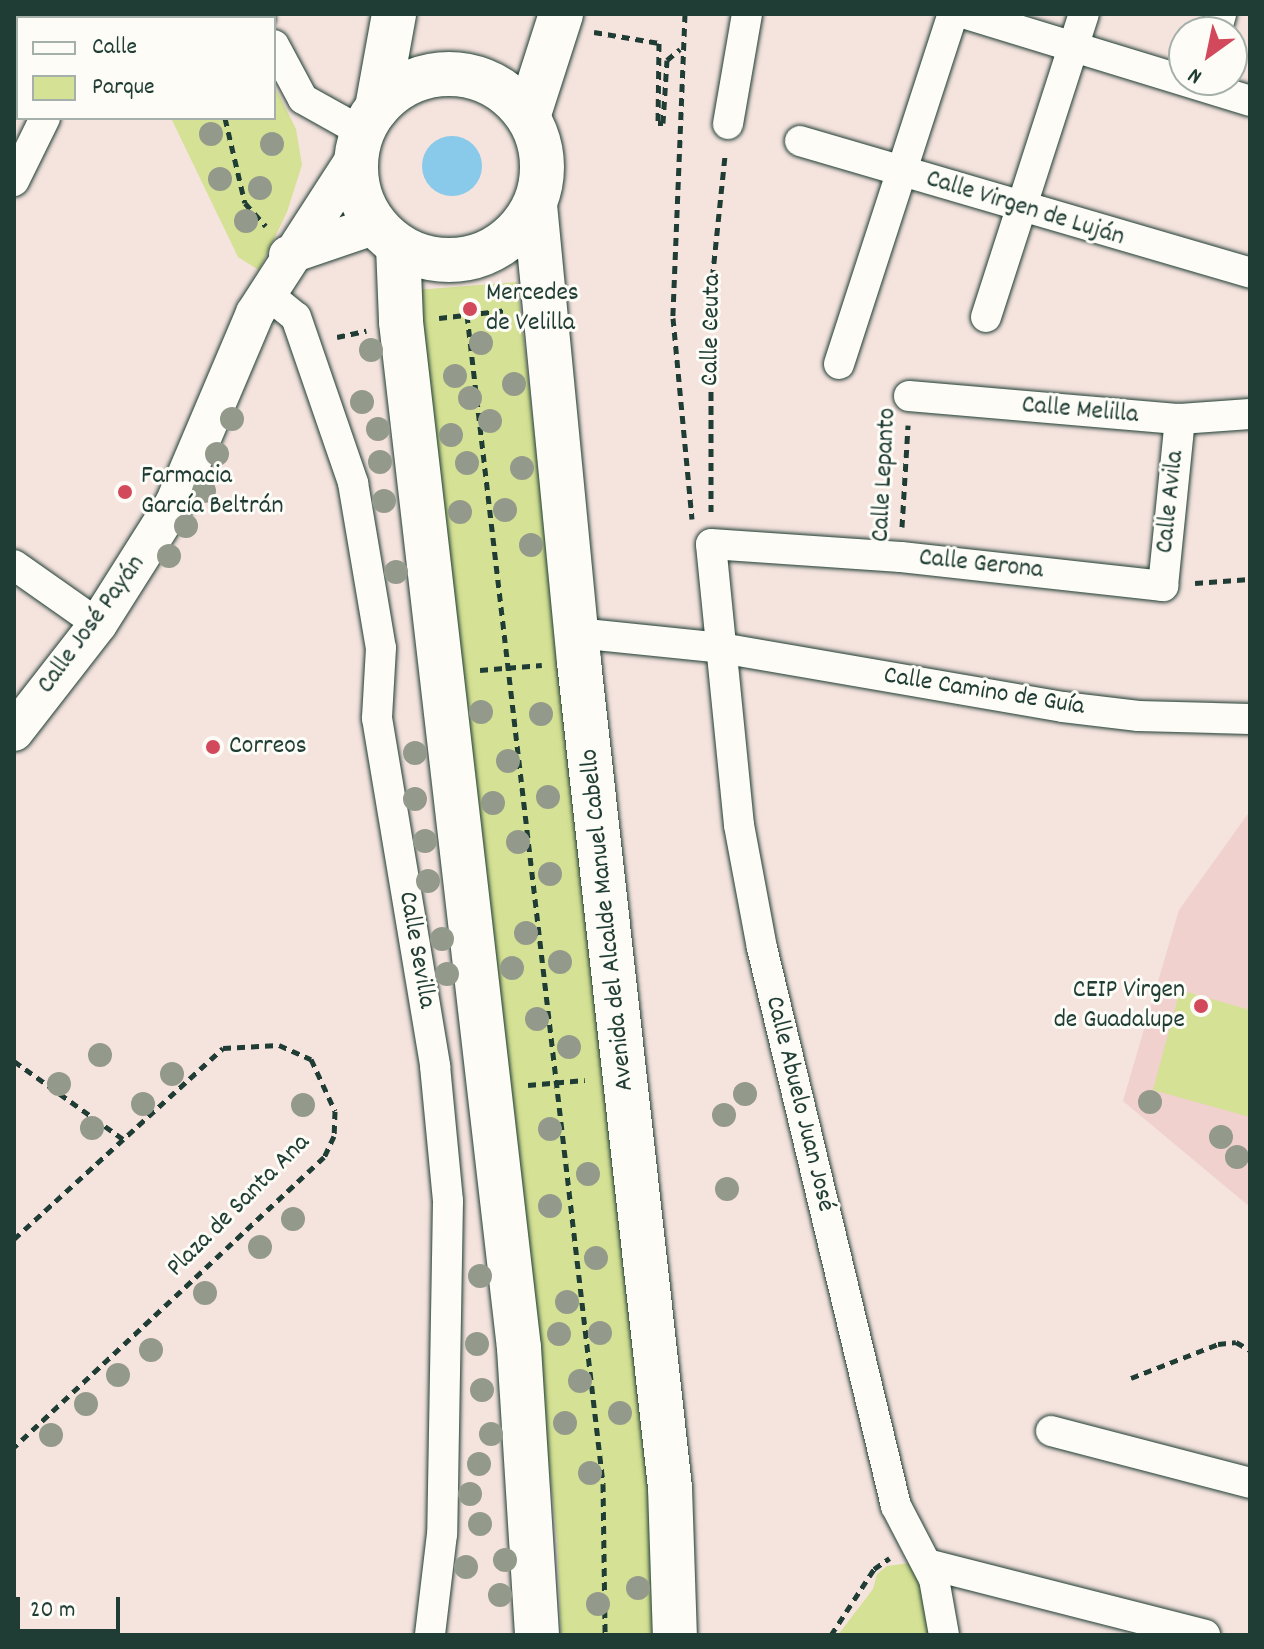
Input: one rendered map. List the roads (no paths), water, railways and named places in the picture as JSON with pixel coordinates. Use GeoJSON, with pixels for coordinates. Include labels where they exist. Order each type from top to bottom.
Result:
{"type":"FeatureCollection","features":[{"type":"Feature","properties":{"kind":"main road"},"geometry":{"type":"LineString","coordinates":[[365,132],[398,88],[425,77],[454,74],[483,80],[508,95],[528,117],[542,160],[535,205],[517,232],[491,251],[460,260],[428,258],[387,235],[363,204],[365,132],[394,14]]}},
{"type":"Feature","properties":{"kind":"main road"},"geometry":{"type":"LineString","coordinates":[[528,117],[558,20]]}},
{"type":"Feature","properties":{"kind":"main road","name":"Avenida del Alcalde Manuel Cabello"},"geometry":{"type":"LineString","coordinates":[[535,205],[577,633],[670,1488],[675,1635]]}},
{"type":"Feature","properties":{"kind":"main road"},"geometry":{"type":"LineString","coordinates":[[387,235],[401,322],[519,1348],[537,1635]]}},
{"type":"Feature","properties":{"kind":"street"},"geometry":{"type":"LineString","coordinates":[[728,124],[747,14]]}},
{"type":"Feature","properties":{"kind":"street"},"geometry":{"type":"LineString","coordinates":[[839,364],[953,14]]}},
{"type":"Feature","properties":{"kind":"street"},"geometry":{"type":"LineString","coordinates":[[966,14],[1168,75]]}},
{"type":"Feature","properties":{"kind":"street"},"geometry":{"type":"LineString","coordinates":[[986,317],[1084,14]]}},
{"type":"Feature","properties":{"kind":"street"},"geometry":{"type":"LineString","coordinates":[[276,49],[303,99],[365,132]]}},
{"type":"Feature","properties":{"kind":"street"},"geometry":{"type":"LineString","coordinates":[[14,181],[44,120]]}},
{"type":"Feature","properties":{"kind":"street","name":"Calle José Payán"},"geometry":{"type":"LineString","coordinates":[[14,732],[98,624],[174,504],[266,293],[274,247],[365,132]]}},
{"type":"Feature","properties":{"kind":"street","name":"Calle Virgen de Luján"},"geometry":{"type":"LineString","coordinates":[[800,141],[1250,273]]}},
{"type":"Feature","properties":{"kind":"street"},"geometry":{"type":"LineString","coordinates":[[274,247],[387,235]]}},
{"type":"Feature","properties":{"kind":"street","name":"Calle Sevilla"},"geometry":{"type":"LineString","coordinates":[[266,293],[296,317],[353,483],[381,648],[377,718],[435,1066],[448,1201],[442,1534],[430,1635]]}},
{"type":"Feature","properties":{"kind":"street","name":"Calle Melilla"},"geometry":{"type":"LineString","coordinates":[[909,396],[1180,419],[1250,414]]}},
{"type":"Feature","properties":{"kind":"street","name":"Calle Avila"},"geometry":{"type":"LineString","coordinates":[[1163,586],[1180,419]]}},
{"type":"Feature","properties":{"kind":"street","name":"Calle Gerona"},"geometry":{"type":"LineString","coordinates":[[721,648],[711,544],[901,557],[1163,586]]}},
{"type":"Feature","properties":{"kind":"street"},"geometry":{"type":"LineString","coordinates":[[14,565],[98,624]]}},
{"type":"Feature","properties":{"kind":"street","name":"Calle Camino de Guía"},"geometry":{"type":"LineString","coordinates":[[577,633],[721,648],[1063,707],[1138,716],[1250,719]]}},
{"type":"Feature","properties":{"kind":"street","name":"Calle Abuelo Juan José"},"geometry":{"type":"LineString","coordinates":[[721,648],[739,825],[762,948],[896,1506],[922,1558],[944,1635]]}},
{"type":"Feature","properties":{"kind":"street"},"geometry":{"type":"LineString","coordinates":[[1051,1431],[1250,1483]]}},
{"type":"Feature","properties":{"kind":"street"},"geometry":{"type":"LineString","coordinates":[[922,1558],[1205,1635]]}},
{"type":"Feature","properties":{"kind":"water"},"geometry":{"type":"Polygon","coordinates":[[[452,136],[464,138],[473,145],[480,154],[480,178],[473,187],[464,194],[452,196],[440,194],[431,187],[424,178],[422,166],[424,154],[431,145],[440,138],[452,136]]]}},
{"type":"Feature","properties":{"kind":"place","name":"Mercedes de Velilla"},"geometry":{"type":"Point","coordinates":[470,309]}},
{"type":"Feature","properties":{"kind":"place","name":"Farmacia García Beltrán"},"geometry":{"type":"Point","coordinates":[125,492]}},
{"type":"Feature","properties":{"kind":"place","name":"Correos"},"geometry":{"type":"Point","coordinates":[213,747]}},
{"type":"Feature","properties":{"kind":"place","name":"CEIP Virgen de Guadalupe"},"geometry":{"type":"Point","coordinates":[1201,1006]}}]}
